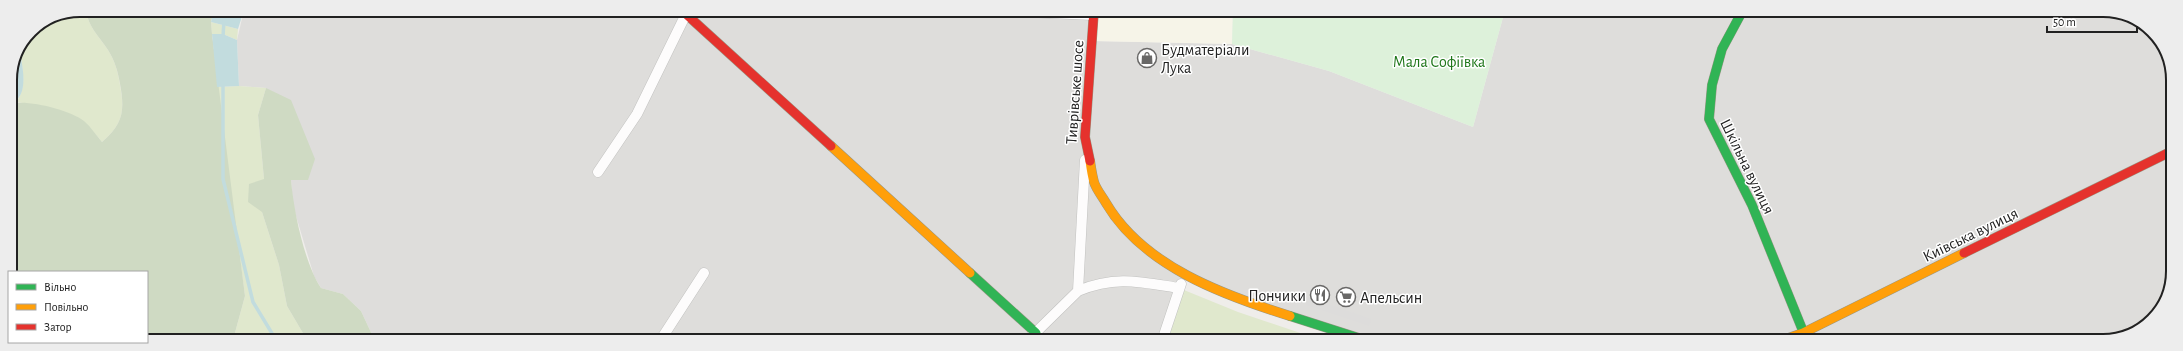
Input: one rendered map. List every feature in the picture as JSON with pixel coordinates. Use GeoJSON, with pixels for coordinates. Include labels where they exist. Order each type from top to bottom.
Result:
{"type":"FeatureCollection","features":[{"type":"Feature","properties":{"kind":"street"},"geometry":{"type":"LineString","coordinates":[[598,172],[637,114],[685,17]]}},
{"type":"Feature","properties":{"kind":"street"},"geometry":{"type":"LineString","coordinates":[[692,17],[1036,333],[1078,291],[1102,282],[1132,280],[1179,288]]}},
{"type":"Feature","properties":{"kind":"street","name":"Тиврівське шосе"},"geometry":{"type":"LineString","coordinates":[[1094,17],[1085,156],[1097,192],[1116,221],[1152,254],[1184,274],[1256,304],[1347,334]]}},
{"type":"Feature","properties":{"kind":"street","name":"Шкільна вулиця"},"geometry":{"type":"LineString","coordinates":[[1739,17],[1722,49],[1712,85],[1709,119],[1752,205],[1804,334]]}},
{"type":"Feature","properties":{"kind":"street","name":"Київська вулиця"},"geometry":{"type":"LineString","coordinates":[[1811,334],[2166,154]]}},
{"type":"Feature","properties":{"kind":"street"},"geometry":{"type":"LineString","coordinates":[[1078,291],[1085,156]]}},
{"type":"Feature","properties":{"kind":"street"},"geometry":{"type":"LineString","coordinates":[[665,334],[704,273]]}},
{"type":"Feature","properties":{"kind":"street"},"geometry":{"type":"LineString","coordinates":[[1164,334],[1184,274]]}},
{"type":"Feature","properties":{"kind":"shaded area"},"geometry":{"type":"Polygon","coordinates":[[[242,17],[1094,17],[1093,41],[1232,44],[1329,71],[1473,127],[1503,17],[2103,17],[2119,19],[2138,28],[2155,45],[2163,60],[2165,68],[2166,271],[2164,287],[2159,299],[2153,309],[2144,318],[2127,329],[2115,333],[2103,334],[1350,334],[1185,274],[1164,334],[372,334],[361,311],[343,294],[321,288],[314,276],[293,206],[291,180],[266,88],[239,86],[237,40],[242,17]]]}},
{"type":"Feature","properties":{"kind":"shaded area"},"geometry":{"type":"Polygon","coordinates":[[[1094,17],[1233,17],[1232,44],[1093,41],[1094,17]]]}},
{"type":"Feature","properties":{"kind":"shaded area"},"geometry":{"type":"Polygon","coordinates":[[[1308,297],[1371,319],[1369,326],[1306,305],[1308,297]]]}},
{"type":"Feature","properties":{"kind":"green space"},"geometry":{"type":"Polygon","coordinates":[[[87,17],[94,31],[105,45],[116,67],[122,94],[122,110],[118,123],[102,142],[84,123],[64,112],[42,106],[17,102],[22,90],[22,56],[28,45],[45,28],[68,18],[87,17]]]}},
{"type":"Feature","properties":{"kind":"green space"},"geometry":{"type":"Polygon","coordinates":[[[87,17],[212,17],[212,34],[245,296],[235,334],[148,334],[148,271],[17,271],[17,103],[48,106],[69,113],[84,121],[102,142],[114,129],[121,116],[122,94],[113,58],[94,31],[87,17]]]}},
{"type":"Feature","properties":{"kind":"green space","name":"Мала Софіївка"},"geometry":{"type":"Polygon","coordinates":[[[1233,17],[1503,17],[1473,127],[1329,71],[1232,44],[1233,17]]]}},
{"type":"Feature","properties":{"kind":"green space"},"geometry":{"type":"Polygon","coordinates":[[[211,22],[238,29],[237,40],[223,34],[212,34],[211,22]]]}},
{"type":"Feature","properties":{"kind":"green space"},"geometry":{"type":"Polygon","coordinates":[[[239,86],[266,88],[258,115],[264,179],[262,212],[279,265],[287,306],[303,334],[235,334],[245,296],[217,87],[239,86]]]}},
{"type":"Feature","properties":{"kind":"green space"},"geometry":{"type":"Polygon","coordinates":[[[266,88],[291,100],[315,159],[308,180],[291,180],[295,207],[305,251],[321,288],[343,294],[361,311],[372,334],[303,334],[287,306],[279,265],[262,212],[248,202],[249,184],[264,179],[258,115],[266,88]]]}},
{"type":"Feature","properties":{"kind":"green space"},"geometry":{"type":"Polygon","coordinates":[[[1179,288],[1238,312],[1303,334],[1164,334],[1179,288]]]}},
{"type":"Feature","properties":{"kind":"water"},"geometry":{"type":"Polygon","coordinates":[[[212,17],[242,17],[238,29],[211,22],[212,17]]]}},
{"type":"Feature","properties":{"kind":"water"},"geometry":{"type":"Polygon","coordinates":[[[212,34],[223,34],[237,40],[239,86],[217,87],[212,34]]]}},
{"type":"Feature","properties":{"kind":"water"},"geometry":{"type":"Polygon","coordinates":[[[21,59],[24,79],[21,95],[17,100],[18,68],[21,59]]]}},
{"type":"Feature","properties":{"kind":"waterway"},"geometry":{"type":"LineString","coordinates":[[223,37],[224,20]]}},
{"type":"Feature","properties":{"kind":"waterway"},"geometry":{"type":"LineString","coordinates":[[223,82],[223,179],[253,302],[272,334]]}},
{"type":"Feature","properties":{"kind":"traffic: fast"},"geometry":{"type":"LineString","coordinates":[[1739,17],[1722,49],[1712,85],[1709,119],[1752,205],[1804,334]]}},
{"type":"Feature","properties":{"kind":"traffic: fast"},"geometry":{"type":"LineString","coordinates":[[970,273],[1036,333]]}},
{"type":"Feature","properties":{"kind":"traffic: fast"},"geometry":{"type":"LineString","coordinates":[[1290,316],[1346,334]]}},
{"type":"Feature","properties":{"kind":"traffic: slow"},"geometry":{"type":"LineString","coordinates":[[831,146],[970,273]]}},
{"type":"Feature","properties":{"kind":"traffic: slow"},"geometry":{"type":"LineString","coordinates":[[1090,161],[1093,179],[1098,190],[1122,225],[1141,244],[1163,261],[1212,288],[1264,308],[1290,316]]}},
{"type":"Feature","properties":{"kind":"traffic: slow"},"geometry":{"type":"LineString","coordinates":[[1800,334],[1964,253]]}},
{"type":"Feature","properties":{"kind":"traffic: jam"},"geometry":{"type":"LineString","coordinates":[[689,17],[831,146]]}},
{"type":"Feature","properties":{"kind":"traffic: jam"},"geometry":{"type":"LineString","coordinates":[[1090,161],[1085,137],[1094,17]]}},
{"type":"Feature","properties":{"kind":"traffic: jam"},"geometry":{"type":"LineString","coordinates":[[1964,253],[2166,154]]}},
{"type":"Feature","properties":{"kind":"place","name":"Будматеріали Лука"},"geometry":{"type":"Point","coordinates":[1147,58]}},
{"type":"Feature","properties":{"kind":"place","name":"Пончики"},"geometry":{"type":"Point","coordinates":[1320,295]}},
{"type":"Feature","properties":{"kind":"place","name":"Апельсин"},"geometry":{"type":"Point","coordinates":[1346,297]}}]}
